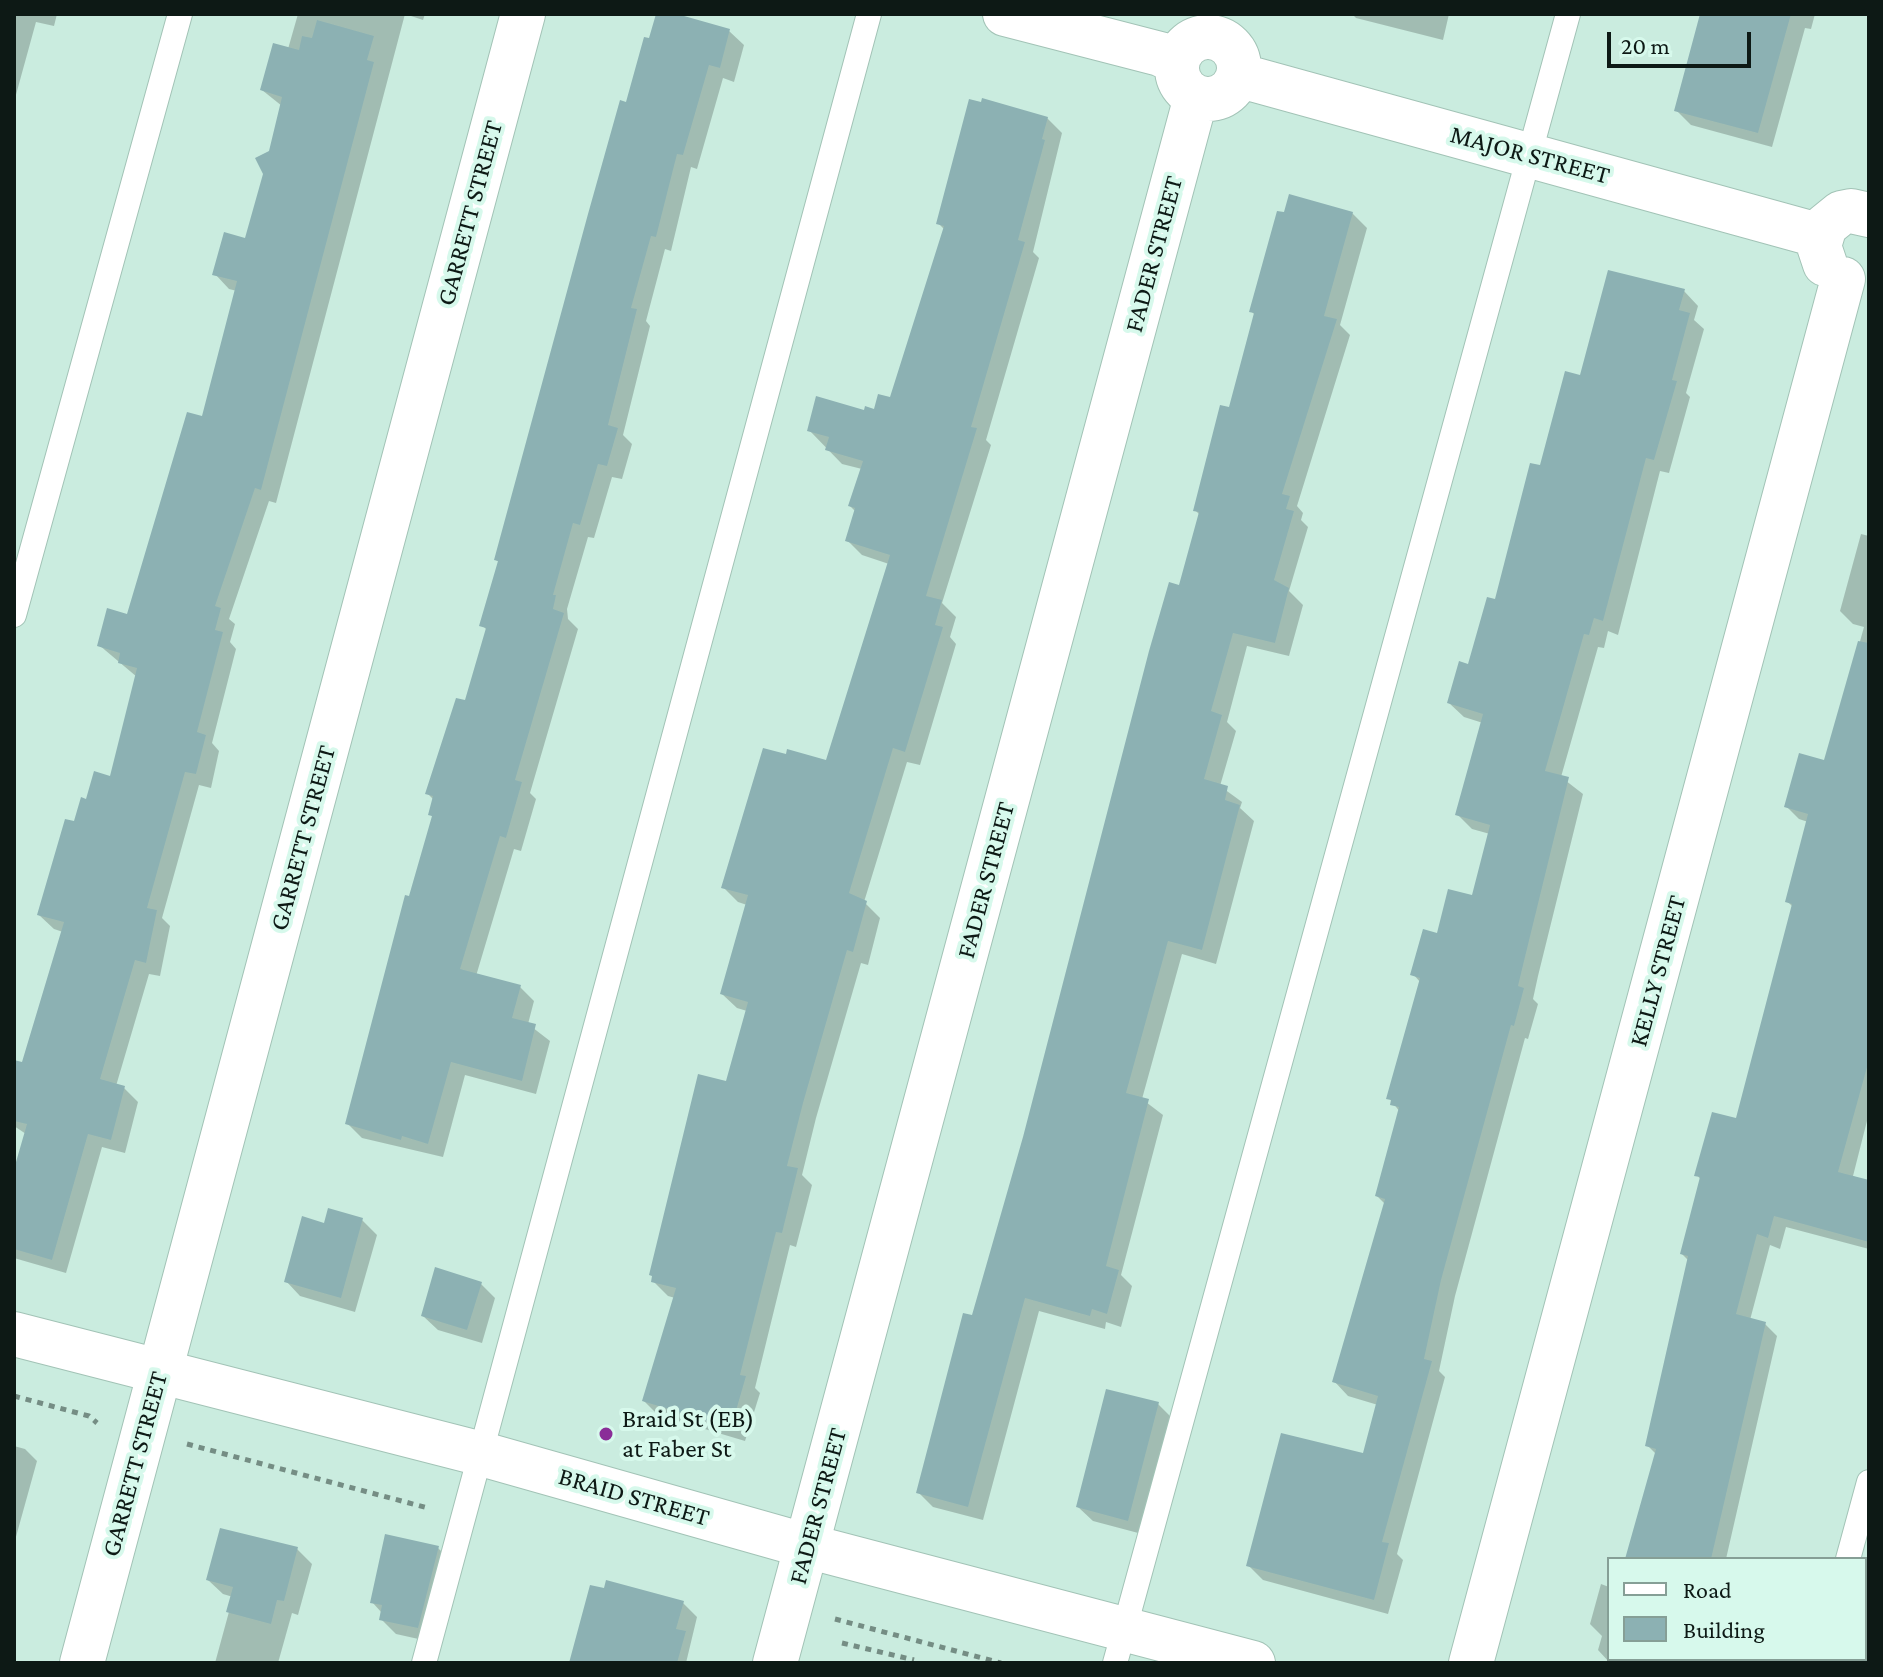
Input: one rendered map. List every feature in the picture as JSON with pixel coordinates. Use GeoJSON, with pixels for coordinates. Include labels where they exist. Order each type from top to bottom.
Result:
{"type":"FeatureCollection","features":[{"type":"Feature","properties":{"kind":"street","name":"GARRETT STREET"},"geometry":{"type":"LineString","coordinates":[[82,1663],[523,14]]}},
{"type":"Feature","properties":{"kind":"street"},"geometry":{"type":"LineString","coordinates":[[1005,14],[1160,54],[1187,80],[1216,98],[1233,88],[1238,79],[1238,59],[1221,26],[1197,39],[1181,53],[1187,80]]}},
{"type":"Feature","properties":{"kind":"street","name":"MAJOR STREET"},"geometry":{"type":"LineString","coordinates":[[1238,79],[1252,79],[1821,236]]}},
{"type":"Feature","properties":{"kind":"street","name":"FADER STREET"},"geometry":{"type":"LineString","coordinates":[[775,1663],[1187,80]]}},
{"type":"Feature","properties":{"kind":"street"},"geometry":{"type":"LineString","coordinates":[[1856,278],[1833,274],[1821,257],[1821,236],[1825,226],[1841,213],[1866,203]]}},
{"type":"Feature","properties":{"kind":"street","name":"KELLY STREET"},"geometry":{"type":"LineString","coordinates":[[1471,1663],[1856,278]]}},
{"type":"Feature","properties":{"kind":"street","name":"BRAID STREET"},"geometry":{"type":"LineString","coordinates":[[14,1334],[482,1454],[807,1546],[1120,1646],[1253,1663]]}},
{"type":"Feature","properties":{"kind":"lane"},"geometry":{"type":"LineString","coordinates":[[14,615],[180,14]]}},
{"type":"Feature","properties":{"kind":"lane"},"geometry":{"type":"LineString","coordinates":[[424,1663],[869,14]]}},
{"type":"Feature","properties":{"kind":"lane"},"geometry":{"type":"LineString","coordinates":[[1120,1646],[1568,14]]}},
{"type":"Feature","properties":{"kind":"lane"},"geometry":{"type":"LineString","coordinates":[[1849,1557],[1869,1482]]}},
{"type":"Feature","properties":{"kind":"path"},"geometry":{"type":"LineString","coordinates":[[177,1448],[192,1443],[433,1509]]}},
{"type":"Feature","properties":{"kind":"path"},"geometry":{"type":"LineString","coordinates":[[839,1620],[1001,1663]]}},
{"type":"Feature","properties":{"kind":"path"},"geometry":{"type":"LineString","coordinates":[[842,1643],[914,1660]]}},
{"type":"Feature","properties":{"kind":"building"},"geometry":{"type":"Polygon","coordinates":[[[656,14],[677,14],[730,29],[720,68],[709,65],[683,155],[677,154],[656,237],[651,236],[631,308],[637,309],[608,425],[618,428],[607,466],[598,464],[580,525],[573,523],[553,595],[556,595],[553,609],[564,613],[515,780],[522,782],[506,838],[500,836],[460,969],[521,985],[512,1018],[536,1024],[522,1081],[451,1062],[428,1144],[402,1136],[401,1140],[345,1124],[405,895],[409,896],[432,816],[428,815],[433,796],[425,794],[456,698],[465,700],[486,628],[479,626],[498,561],[494,560],[588,214],[620,100],[626,102],[644,37],[649,38],[656,14]]]}},
{"type":"Feature","properties":{"kind":"building"},"geometry":{"type":"Polygon","coordinates":[[[1700,14],[1791,14],[1758,133],[1674,111],[1700,14]]]}},
{"type":"Feature","properties":{"kind":"building"},"geometry":{"type":"Polygon","coordinates":[[[317,20],[374,36],[367,60],[374,62],[261,490],[255,488],[215,606],[221,608],[215,630],[223,632],[197,732],[206,735],[196,774],[185,772],[147,908],[157,910],[146,963],[135,960],[100,1079],[125,1086],[111,1140],[88,1134],[52,1260],[14,1249],[14,1169],[27,1124],[14,1121],[14,1060],[22,1062],[64,922],[37,915],[65,819],[74,821],[81,797],[86,799],[94,771],[110,776],[137,668],[118,663],[120,653],[97,646],[107,608],[127,614],[187,412],[202,416],[237,281],[212,275],[224,232],[245,238],[263,174],[255,158],[269,151],[282,97],[260,90],[273,43],[299,50],[302,36],[312,38],[317,20]]]}},
{"type":"Feature","properties":{"kind":"building"},"geometry":{"type":"Polygon","coordinates":[[[982,98],[1048,117],[1042,139],[1045,140],[1018,240],[1025,242],[971,427],[977,428],[926,596],[942,600],[935,625],[943,627],[905,752],[893,748],[849,893],[867,901],[853,952],[847,950],[803,1103],[787,1166],[798,1168],[782,1233],[776,1232],[740,1375],[746,1376],[731,1428],[642,1401],[676,1288],[651,1282],[652,1276],[649,1275],[698,1074],[726,1081],[748,1002],[720,994],[748,895],[721,888],[763,748],[786,754],[787,749],[826,760],[890,555],[845,541],[855,508],[848,506],[863,461],[825,450],[829,437],[807,431],[816,396],[864,410],[865,406],[874,409],[878,394],[890,397],[944,226],[936,224],[969,99],[981,102],[982,98]]]}},
{"type":"Feature","properties":{"kind":"building"},"geometry":{"type":"Polygon","coordinates":[[[1289,194],[1353,212],[1324,316],[1337,319],[1282,494],[1290,496],[1286,509],[1294,511],[1274,580],[1289,588],[1275,643],[1233,633],[1211,711],[1222,715],[1204,779],[1228,786],[1225,800],[1240,805],[1202,950],[1168,941],[1126,1093],[1149,1099],[1106,1266],[1119,1270],[1107,1314],[1092,1309],[1090,1316],[1025,1298],[968,1507],[916,1493],[963,1313],[972,1315],[1023,1137],[1149,651],[1169,582],[1179,585],[1199,512],[1193,511],[1220,405],[1229,407],[1254,313],[1249,312],[1277,211],[1284,212],[1289,194]]]}},
{"type":"Feature","properties":{"kind":"building"},"geometry":{"type":"Polygon","coordinates":[[[1608,270],[1685,289],[1679,310],[1690,313],[1672,380],[1677,381],[1654,460],[1646,458],[1603,621],[1594,618],[1589,635],[1584,634],[1545,771],[1569,777],[1518,986],[1524,988],[1441,1280],[1424,1359],[1432,1361],[1382,1542],[1389,1543],[1374,1600],[1246,1566],[1281,1433],[1363,1453],[1378,1396],[1332,1382],[1385,1199],[1375,1196],[1399,1107],[1390,1105],[1391,1100],[1386,1099],[1420,978],[1410,975],[1423,929],[1437,933],[1448,889],[1472,895],[1490,825],[1455,815],[1483,714],[1447,703],[1459,661],[1468,664],[1487,597],[1495,599],[1530,463],[1540,465],[1565,371],[1580,375],[1608,270]]]}},
{"type":"Feature","properties":{"kind":"building"},"geometry":{"type":"Polygon","coordinates":[[[1858,641],[1869,643],[1869,1060],[1838,1172],[1869,1180],[1869,1242],[1774,1216],[1768,1238],[1757,1234],[1736,1314],[1766,1322],[1711,1557],[1626,1557],[1656,1449],[1645,1446],[1688,1256],[1680,1254],[1700,1177],[1694,1176],[1712,1112],[1736,1118],[1792,904],[1785,902],[1808,814],[1784,807],[1799,753],[1824,760],[1858,641]]]}},
{"type":"Feature","properties":{"kind":"building"},"geometry":{"type":"Polygon","coordinates":[[[328,1208],[363,1218],[341,1298],[284,1282],[302,1216],[324,1223],[328,1208]]]}},
{"type":"Feature","properties":{"kind":"building"},"geometry":{"type":"Polygon","coordinates":[[[435,1267],[482,1282],[467,1330],[421,1316],[435,1267]]]}},
{"type":"Feature","properties":{"kind":"building"},"geometry":{"type":"Polygon","coordinates":[[[1106,1389],[1159,1402],[1128,1521],[1076,1507],[1106,1389]]]}},
{"type":"Feature","properties":{"kind":"building"},"geometry":{"type":"Polygon","coordinates":[[[220,1528],[298,1547],[284,1601],[277,1600],[271,1624],[226,1612],[233,1587],[206,1580],[220,1528]]]}},
{"type":"Feature","properties":{"kind":"building"},"geometry":{"type":"Polygon","coordinates":[[[385,1534],[439,1546],[418,1628],[379,1620],[382,1605],[370,1603],[385,1534]]]}},
{"type":"Feature","properties":{"kind":"building"},"geometry":{"type":"Polygon","coordinates":[[[606,1580],[684,1601],[676,1629],[686,1631],[677,1663],[569,1663],[590,1585],[604,1588],[606,1580]]]}},
{"type":"Feature","properties":{"kind":"place","name":"Braid St (EB) at Faber St"},"geometry":{"type":"Point","coordinates":[606,1434]}}]}
